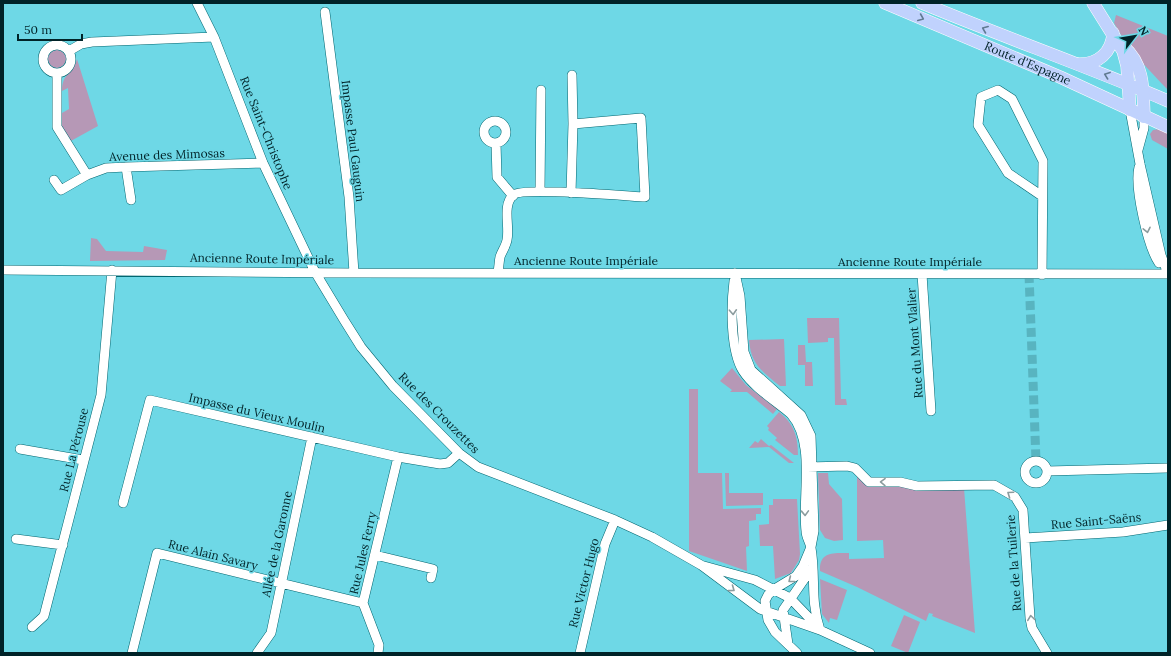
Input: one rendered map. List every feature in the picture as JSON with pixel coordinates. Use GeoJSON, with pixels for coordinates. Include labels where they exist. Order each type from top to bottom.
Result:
{"type":"FeatureCollection","features":[{"type":"Feature","properties":{"kind":"main road","name":"Route d'Espagne"},"geometry":{"type":"LineString","coordinates":[[885,3],[1060,77],[1168,127]]}},
{"type":"Feature","properties":{"kind":"main road","name":"Route d'Espagne"},"geometry":{"type":"LineString","coordinates":[[922,3],[1005,38],[1127,82],[1168,101]]}},
{"type":"Feature","properties":{"kind":"main road"},"geometry":{"type":"LineString","coordinates":[[1093,3],[1120,44],[1127,66],[1130,110]]}},
{"type":"Feature","properties":{"kind":"main road"},"geometry":{"type":"LineString","coordinates":[[1073,63],[1085,64],[1102,57],[1111,44],[1113,33]]}},
{"type":"Feature","properties":{"kind":"main road"},"geometry":{"type":"LineString","coordinates":[[1120,44],[1130,52],[1138,65],[1143,82],[1144,117]]}},
{"type":"Feature","properties":{"kind":"street","name":"Rue Saint-Christophe"},"geometry":{"type":"LineString","coordinates":[[197,3],[214,37],[263,164],[315,272]]}},
{"type":"Feature","properties":{"kind":"street","name":"Impasse Paul Gauguin"},"geometry":{"type":"LineString","coordinates":[[325,12],[349,197],[354,272]]}},
{"type":"Feature","properties":{"kind":"street"},"geometry":{"type":"LineString","coordinates":[[69,51],[81,44],[92,42],[214,37]]}},
{"type":"Feature","properties":{"kind":"street"},"geometry":{"type":"LineString","coordinates":[[61,45],[69,51],[71,55],[70,64],[65,70],[58,73],[53,72],[45,66],[43,62],[45,52],[52,46],[61,45]]}},
{"type":"Feature","properties":{"kind":"street"},"geometry":{"type":"LineString","coordinates":[[58,73],[57,127],[87,175]]}},
{"type":"Feature","properties":{"kind":"street"},"geometry":{"type":"LineString","coordinates":[[571,194],[573,124],[572,75]]}},
{"type":"Feature","properties":{"kind":"street"},"geometry":{"type":"LineString","coordinates":[[540,191],[541,90]]}},
{"type":"Feature","properties":{"kind":"street"},"geometry":{"type":"LineString","coordinates":[[1042,196],[1008,173],[978,125],[981,97],[998,90],[1012,99],[1043,161],[1042,274]]}},
{"type":"Feature","properties":{"kind":"street"},"geometry":{"type":"LineString","coordinates":[[1130,110],[1160,255],[1168,274]]}},
{"type":"Feature","properties":{"kind":"street"},"geometry":{"type":"LineString","coordinates":[[1138,152],[1144,128],[1144,117]]}},
{"type":"Feature","properties":{"kind":"street"},"geometry":{"type":"LineString","coordinates":[[498,272],[500,257],[507,240],[508,203],[513,196],[520,191],[645,197],[641,118],[573,124]]}},
{"type":"Feature","properties":{"kind":"street"},"geometry":{"type":"LineString","coordinates":[[496,143],[497,177],[513,196]]}},
{"type":"Feature","properties":{"kind":"street","name":"Avenue des Mimosas"},"geometry":{"type":"LineString","coordinates":[[54,180],[61,190],[87,175],[106,168],[263,164]]}},
{"type":"Feature","properties":{"kind":"street"},"geometry":{"type":"LineString","coordinates":[[126,167],[131,200]]}},
{"type":"Feature","properties":{"kind":"street","name":"Ancienne Route Impériale"},"geometry":{"type":"LineString","coordinates":[[3,270],[735,274],[1168,274]]}},
{"type":"Feature","properties":{"kind":"street","name":"Rue La Pérouse"},"geometry":{"type":"LineString","coordinates":[[32,627],[44,616],[101,395],[112,270]]}},
{"type":"Feature","properties":{"kind":"street","name":"Rue des Crouzettes"},"geometry":{"type":"LineString","coordinates":[[315,272],[344,320],[375,364],[458,453],[478,467],[615,520],[652,537],[701,565],[760,609],[820,630],[870,653]]}},
{"type":"Feature","properties":{"kind":"street"},"geometry":{"type":"LineString","coordinates":[[735,274],[732,296],[737,358],[749,378],[796,420],[804,438],[808,467],[806,532],[811,547],[814,608],[820,630]]}},
{"type":"Feature","properties":{"kind":"street","name":"Rue du Mont Vlalier"},"geometry":{"type":"LineString","coordinates":[[922,274],[931,411]]}},
{"type":"Feature","properties":{"kind":"street","name":"Impasse du Vieux Moulin"},"geometry":{"type":"LineString","coordinates":[[123,503],[150,400],[398,457],[440,464],[448,462],[458,453]]}},
{"type":"Feature","properties":{"kind":"street","name":"Allée de la Garonne"},"geometry":{"type":"LineString","coordinates":[[257,653],[271,633],[280,584],[312,437]]}},
{"type":"Feature","properties":{"kind":"street"},"geometry":{"type":"LineString","coordinates":[[20,449],[83,460]]}},
{"type":"Feature","properties":{"kind":"street","name":"Rue Jules Ferry"},"geometry":{"type":"LineString","coordinates":[[378,653],[379,644],[363,603],[398,457]]}},
{"type":"Feature","properties":{"kind":"street","name":"Rue de la Tuilerie"},"geometry":{"type":"LineString","coordinates":[[808,467],[847,466],[855,468],[869,482],[900,482],[917,486],[988,485],[999,487],[1015,497],[1021,504],[1023,510],[1030,618],[1032,628],[1047,653]]}},
{"type":"Feature","properties":{"kind":"street"},"geometry":{"type":"LineString","coordinates":[[1047,471],[1168,468]]}},
{"type":"Feature","properties":{"kind":"street","name":"Rue Victor Hugo"},"geometry":{"type":"LineString","coordinates":[[580,653],[605,544],[615,520]]}},
{"type":"Feature","properties":{"kind":"street","name":"Rue Saint-Saëns"},"geometry":{"type":"LineString","coordinates":[[1025,538],[1123,532],[1168,525]]}},
{"type":"Feature","properties":{"kind":"street"},"geometry":{"type":"LineString","coordinates":[[16,539],[63,545]]}},
{"type":"Feature","properties":{"kind":"street"},"geometry":{"type":"LineString","coordinates":[[797,653],[775,632],[768,620],[765,601],[773,590],[796,576],[803,566],[811,547]]}},
{"type":"Feature","properties":{"kind":"street","name":"Rue Alain Savary"},"geometry":{"type":"LineString","coordinates":[[132,653],[156,553],[363,603]]}},
{"type":"Feature","properties":{"kind":"street"},"geometry":{"type":"LineString","coordinates":[[374,555],[433,569],[431,578]]}},
{"type":"Feature","properties":{"kind":"street","name":"Rue des Crouzettes"},"geometry":{"type":"LineString","coordinates":[[701,565],[755,580],[790,598],[806,613],[820,630]]}},
{"type":"Feature","properties":{"kind":"street"},"geometry":{"type":"LineString","coordinates":[[788,644],[783,610],[790,598],[808,576],[812,567]]}},
{"type":"Feature","properties":{"kind":"shaded area"},"geometry":{"type":"Polygon","coordinates":[[[1116,15],[1168,36],[1168,90],[1126,41],[1114,23],[1116,15]]]}},
{"type":"Feature","properties":{"kind":"shaded area"},"geometry":{"type":"Polygon","coordinates":[[[53,50],[61,50],[66,55],[64,66],[61,68],[53,68],[48,63],[48,55],[53,50]]]}},
{"type":"Feature","properties":{"kind":"shaded area"},"geometry":{"type":"Polygon","coordinates":[[[77,59],[98,126],[69,142],[62,129],[62,113],[69,109],[68,88],[62,91],[62,85],[77,59]]]}},
{"type":"Feature","properties":{"kind":"shaded area"},"geometry":{"type":"Polygon","coordinates":[[[1159,129],[1168,133],[1168,149],[1152,140],[1150,134],[1153,130],[1159,129]]]}},
{"type":"Feature","properties":{"kind":"shaded area"},"geometry":{"type":"Polygon","coordinates":[[[91,238],[97,239],[106,251],[143,252],[144,246],[167,250],[165,260],[90,261],[91,238]]]}},
{"type":"Feature","properties":{"kind":"shaded area"},"geometry":{"type":"Polygon","coordinates":[[[807,318],[839,318],[841,399],[846,399],[847,405],[835,405],[834,338],[828,338],[828,342],[808,343],[807,318]]]}},
{"type":"Feature","properties":{"kind":"shaded area"},"geometry":{"type":"Polygon","coordinates":[[[784,339],[786,386],[780,386],[758,367],[752,356],[749,340],[784,339]]]}},
{"type":"Feature","properties":{"kind":"shaded area"},"geometry":{"type":"Polygon","coordinates":[[[798,345],[805,345],[806,362],[812,362],[813,386],[805,386],[805,365],[798,365],[798,345]]]}},
{"type":"Feature","properties":{"kind":"shaded area"},"geometry":{"type":"Polygon","coordinates":[[[732,368],[746,385],[777,409],[773,414],[747,392],[730,392],[732,390],[720,381],[732,368]]]}},
{"type":"Feature","properties":{"kind":"shaded area"},"geometry":{"type":"Polygon","coordinates":[[[689,389],[698,389],[698,473],[722,473],[723,509],[761,508],[761,514],[756,514],[756,520],[749,521],[749,546],[746,547],[747,571],[689,551],[689,389]]]}},
{"type":"Feature","properties":{"kind":"shaded area"},"geometry":{"type":"Polygon","coordinates":[[[779,412],[792,426],[796,436],[798,455],[794,455],[775,440],[777,438],[768,430],[769,428],[767,426],[779,412]]]}},
{"type":"Feature","properties":{"kind":"shaded area"},"geometry":{"type":"Polygon","coordinates":[[[761,439],[794,463],[789,463],[769,447],[749,448],[755,441],[758,443],[761,439]]]}},
{"type":"Feature","properties":{"kind":"shaded area"},"geometry":{"type":"Polygon","coordinates":[[[725,473],[729,473],[729,493],[763,493],[763,505],[726,506],[725,473]]]}},
{"type":"Feature","properties":{"kind":"shaded area"},"geometry":{"type":"Polygon","coordinates":[[[818,473],[828,473],[829,484],[842,499],[843,540],[834,541],[825,538],[820,530],[818,473]]]}},
{"type":"Feature","properties":{"kind":"shaded area"},"geometry":{"type":"Polygon","coordinates":[[[857,475],[864,483],[964,488],[975,633],[932,616],[933,614],[929,613],[926,621],[857,587],[820,571],[820,564],[828,554],[849,553],[849,559],[884,558],[883,540],[857,541],[857,475]]]}},
{"type":"Feature","properties":{"kind":"shaded area"},"geometry":{"type":"Polygon","coordinates":[[[773,499],[797,499],[800,554],[799,560],[791,573],[775,579],[773,546],[760,546],[759,525],[769,524],[769,505],[773,505],[773,499]]]}},
{"type":"Feature","properties":{"kind":"shaded area"},"geometry":{"type":"Polygon","coordinates":[[[820,579],[847,590],[837,620],[830,618],[829,623],[822,614],[820,579]]]}},
{"type":"Feature","properties":{"kind":"shaded area"},"geometry":{"type":"Polygon","coordinates":[[[904,615],[920,622],[908,653],[891,646],[904,615]]]}},
{"type":"Feature","properties":{"kind":"tunnel"},"geometry":{"type":"LineString","coordinates":[[1029,274],[1036,461]]}}]}
